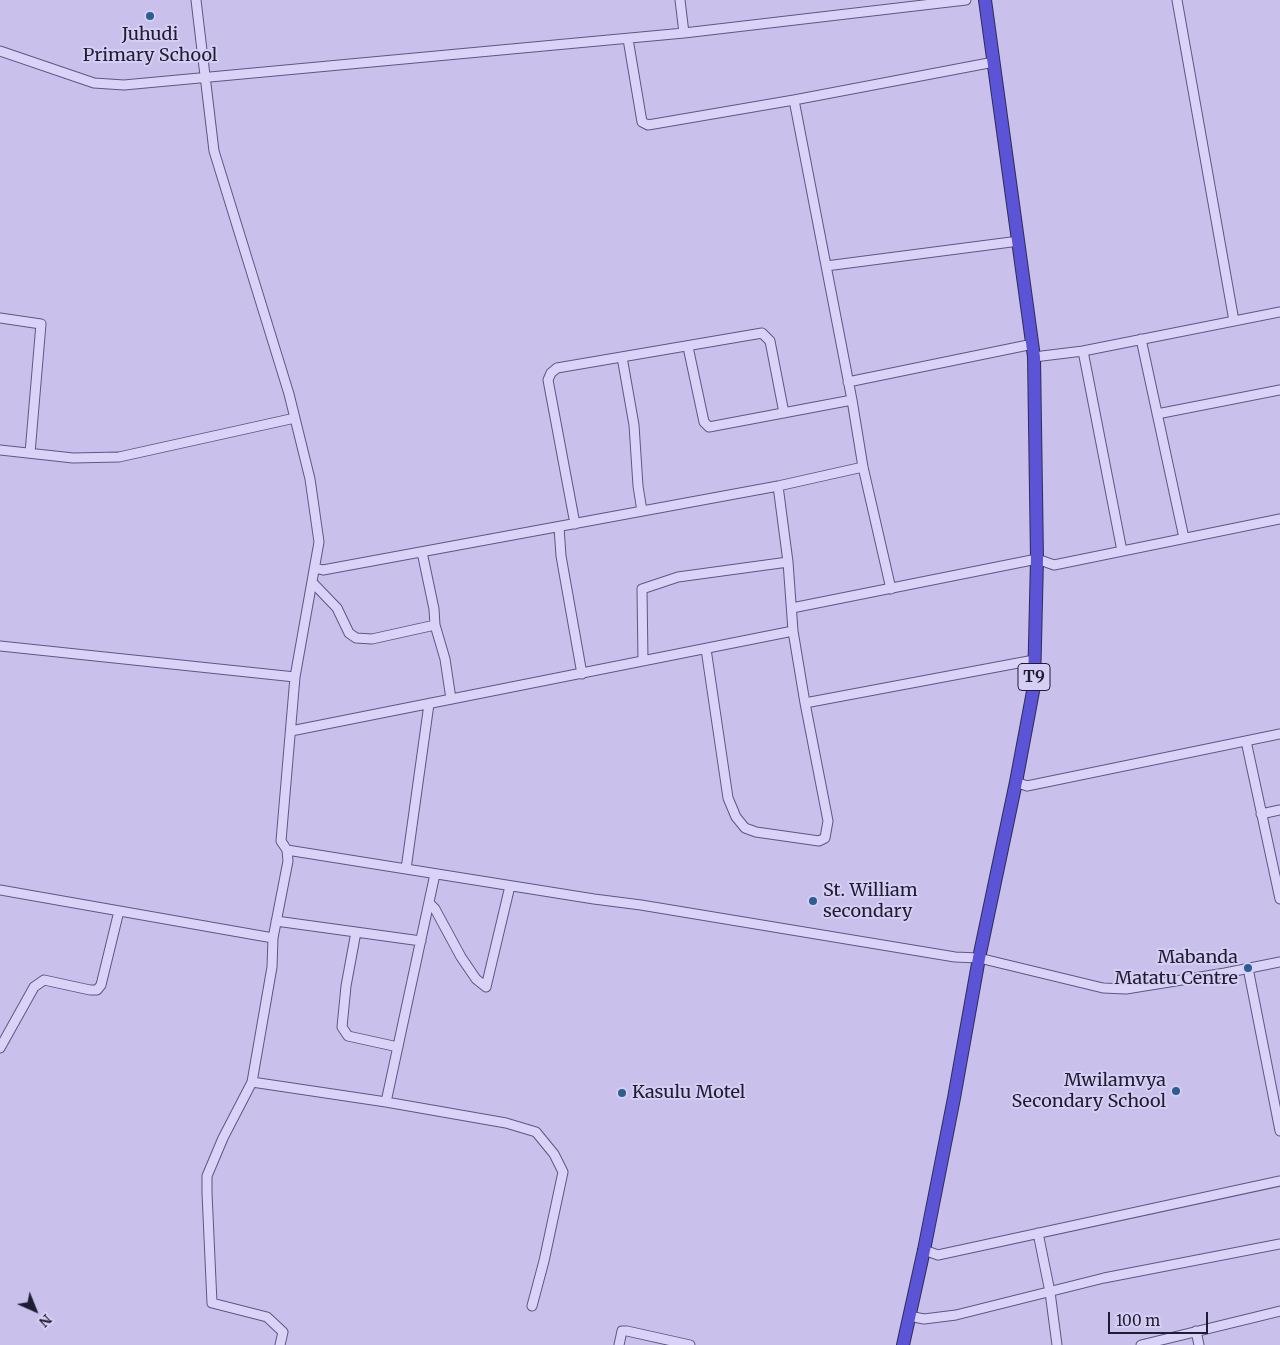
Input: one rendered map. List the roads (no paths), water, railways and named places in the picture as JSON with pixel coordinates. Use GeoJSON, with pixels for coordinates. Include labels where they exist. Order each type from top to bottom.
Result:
{"type":"FeatureCollection","features":[{"type":"Feature","properties":{"kind":"highway","name":"T9"},"geometry":{"type":"LineString","coordinates":[[903,1345],[924,1250],[979,958],[1034,686],[1037,559],[1034,350],[985,0]]}},
{"type":"Feature","properties":{"kind":"street"},"geometry":{"type":"LineString","coordinates":[[196,0],[214,151],[295,418],[310,479],[320,542],[295,677],[281,840],[287,850],[288,861],[273,938],[272,966],[252,1082],[223,1138],[207,1176],[212,1303],[267,1317],[283,1332],[280,1345]]}},
{"type":"Feature","properties":{"kind":"street"},"geometry":{"type":"LineString","coordinates":[[680,0],[684,33]]}},
{"type":"Feature","properties":{"kind":"street"},"geometry":{"type":"LineString","coordinates":[[0,51],[94,82],[124,85],[628,39],[966,0]]}},
{"type":"Feature","properties":{"kind":"street"},"geometry":{"type":"LineString","coordinates":[[1178,0],[1234,321]]}},
{"type":"Feature","properties":{"kind":"street"},"geometry":{"type":"LineString","coordinates":[[628,39],[642,122],[648,125],[794,100],[994,62]]}},
{"type":"Feature","properties":{"kind":"street"},"geometry":{"type":"LineString","coordinates":[[794,100],[852,400],[863,467],[891,590]]}},
{"type":"Feature","properties":{"kind":"street"},"geometry":{"type":"LineString","coordinates":[[826,266],[1020,241]]}},
{"type":"Feature","properties":{"kind":"street"},"geometry":{"type":"LineString","coordinates":[[848,382],[1034,350],[1083,351],[1280,312]]}},
{"type":"Feature","properties":{"kind":"street"},"geometry":{"type":"LineString","coordinates":[[0,318],[41,324],[30,453]]}},
{"type":"Feature","properties":{"kind":"street"},"geometry":{"type":"LineString","coordinates":[[575,524],[548,380],[551,373],[557,368],[762,334],[770,341],[784,413]]}},
{"type":"Feature","properties":{"kind":"street"},"geometry":{"type":"LineString","coordinates":[[1141,340],[1184,538]]}},
{"type":"Feature","properties":{"kind":"street"},"geometry":{"type":"LineString","coordinates":[[688,347],[704,422],[709,427],[852,400]]}},
{"type":"Feature","properties":{"kind":"street"},"geometry":{"type":"LineString","coordinates":[[1083,351],[1122,551]]}},
{"type":"Feature","properties":{"kind":"street"},"geometry":{"type":"LineString","coordinates":[[622,358],[634,426],[638,486],[642,512]]}},
{"type":"Feature","properties":{"kind":"street"},"geometry":{"type":"LineString","coordinates":[[1157,414],[1280,390]]}},
{"type":"Feature","properties":{"kind":"street"},"geometry":{"type":"LineString","coordinates":[[0,450],[73,458],[119,457],[295,418]]}},
{"type":"Feature","properties":{"kind":"street"},"geometry":{"type":"LineString","coordinates":[[315,568],[323,570],[642,512],[778,486],[863,467]]}},
{"type":"Feature","properties":{"kind":"street"},"geometry":{"type":"LineString","coordinates":[[706,649],[728,798],[736,817],[745,828],[756,832],[820,840],[824,838],[828,822],[805,703],[794,631],[788,562],[778,486]]}},
{"type":"Feature","properties":{"kind":"street"},"geometry":{"type":"LineString","coordinates":[[792,608],[891,590],[1037,559],[1054,565],[1280,519]]}},
{"type":"Feature","properties":{"kind":"street"},"geometry":{"type":"LineString","coordinates":[[559,527],[561,556],[582,674]]}},
{"type":"Feature","properties":{"kind":"street"},"geometry":{"type":"LineString","coordinates":[[422,552],[436,625],[445,659],[451,699]]}},
{"type":"Feature","properties":{"kind":"street"},"geometry":{"type":"LineString","coordinates":[[643,662],[642,589],[678,577],[788,562]]}},
{"type":"Feature","properties":{"kind":"street"},"geometry":{"type":"LineString","coordinates":[[312,582],[337,608],[349,633],[356,638],[372,639],[436,625]]}},
{"type":"Feature","properties":{"kind":"street"},"geometry":{"type":"LineString","coordinates":[[290,731],[794,631]]}},
{"type":"Feature","properties":{"kind":"street"},"geometry":{"type":"LineString","coordinates":[[0,646],[295,677]]}},
{"type":"Feature","properties":{"kind":"street"},"geometry":{"type":"LineString","coordinates":[[805,703],[1034,660]]}},
{"type":"Feature","properties":{"kind":"street"},"geometry":{"type":"LineString","coordinates":[[406,869],[429,704]]}},
{"type":"Feature","properties":{"kind":"street"},"geometry":{"type":"LineString","coordinates":[[1016,782],[1027,786],[1280,734]]}},
{"type":"Feature","properties":{"kind":"street"},"geometry":{"type":"LineString","coordinates":[[1246,740],[1280,899]]}},
{"type":"Feature","properties":{"kind":"street"},"geometry":{"type":"LineString","coordinates":[[1261,814],[1280,810]]}},
{"type":"Feature","properties":{"kind":"street"},"geometry":{"type":"LineString","coordinates":[[287,850],[641,905],[955,957],[979,958],[1103,988],[1126,989],[1280,962]]}},
{"type":"Feature","properties":{"kind":"street"},"geometry":{"type":"LineString","coordinates":[[386,1102],[435,874]]}},
{"type":"Feature","properties":{"kind":"street"},"geometry":{"type":"LineString","coordinates":[[429,902],[476,979],[486,987],[510,886]]}},
{"type":"Feature","properties":{"kind":"street"},"geometry":{"type":"LineString","coordinates":[[0,890],[273,938]]}},
{"type":"Feature","properties":{"kind":"street"},"geometry":{"type":"LineString","coordinates":[[0,1048],[34,987],[44,980],[97,990],[101,985],[119,911]]}},
{"type":"Feature","properties":{"kind":"street"},"geometry":{"type":"LineString","coordinates":[[276,921],[421,941]]}},
{"type":"Feature","properties":{"kind":"street"},"geometry":{"type":"LineString","coordinates":[[356,932],[346,986],[342,1027],[348,1036],[398,1047]]}},
{"type":"Feature","properties":{"kind":"street"},"geometry":{"type":"LineString","coordinates":[[1248,968],[1280,1131]]}},
{"type":"Feature","properties":{"kind":"street"},"geometry":{"type":"LineString","coordinates":[[252,1082],[386,1102],[506,1123],[536,1132],[554,1154],[562,1172],[544,1261],[532,1306]]}},
{"type":"Feature","properties":{"kind":"street"},"geometry":{"type":"LineString","coordinates":[[924,1250],[938,1255],[1280,1181]]}},
{"type":"Feature","properties":{"kind":"street"},"geometry":{"type":"LineString","coordinates":[[1038,1233],[1050,1292],[1057,1345]]}},
{"type":"Feature","properties":{"kind":"street"},"geometry":{"type":"LineString","coordinates":[[909,1316],[924,1319],[956,1315],[1104,1278],[1280,1244]]}},
{"type":"Feature","properties":{"kind":"street"},"geometry":{"type":"LineString","coordinates":[[1141,1345],[1280,1311]]}},
{"type":"Feature","properties":{"kind":"street"},"geometry":{"type":"LineString","coordinates":[[619,1345],[622,1331],[690,1345]]}},
{"type":"Feature","properties":{"kind":"street"},"geometry":{"type":"LineString","coordinates":[[1196,1332],[1199,1345]]}},
{"type":"Feature","properties":{"kind":"street"},"geometry":{"type":"LineString","coordinates":[[898,1345],[903,1345]]}},
{"type":"Feature","properties":{"kind":"place","name":"Juhudi Primary School"},"geometry":{"type":"Point","coordinates":[150,16]}},
{"type":"Feature","properties":{"kind":"place","name":"St. William secondary"},"geometry":{"type":"Point","coordinates":[813,901]}},
{"type":"Feature","properties":{"kind":"place","name":"Mabanda Matatu Centre"},"geometry":{"type":"Point","coordinates":[1248,968]}},
{"type":"Feature","properties":{"kind":"place","name":"Mwilamvya Secondary School"},"geometry":{"type":"Point","coordinates":[1176,1091]}},
{"type":"Feature","properties":{"kind":"place","name":"Kasulu Motel"},"geometry":{"type":"Point","coordinates":[622,1093]}}]}
